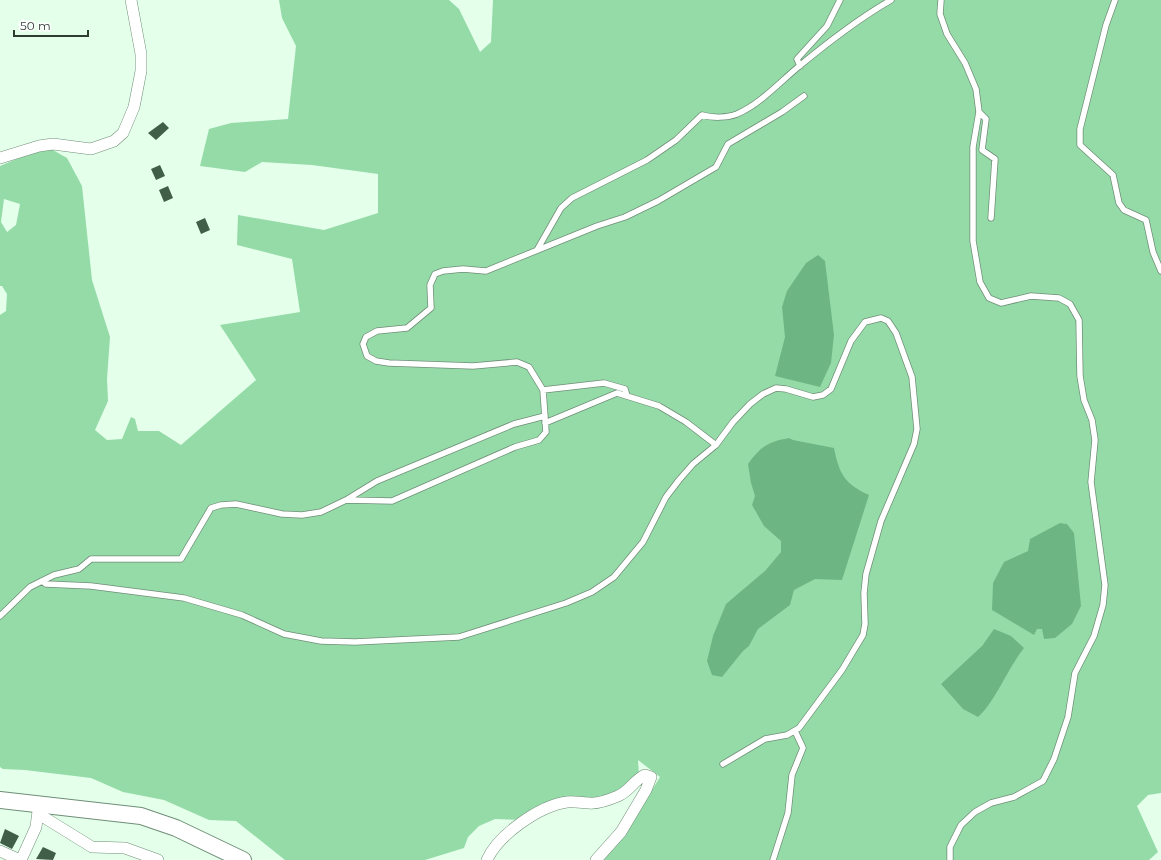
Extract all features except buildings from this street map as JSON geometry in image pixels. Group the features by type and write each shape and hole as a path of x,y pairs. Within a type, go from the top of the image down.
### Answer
{"street":[{"path":"0,158 38,146 53,144 91,149 114,141 123,133 134,107 141,71 141,54 131,0"},
{"path":"487,860 491,850 504,836 549,807 567,802 590,804 619,796 632,787 638,778 645,775 651,777 646,790 622,832 596,860"},
{"path":"0,800 38,810 141,816 158,821 243,860"},
{"path":"0,851 21,860 36,827 38,810"},
{"path":"38,810 45,818 92,847 125,848 158,860"}],"lane":[{"path":"800,66 797,59 827,26 840,0"},
{"path":"537,250 561,208 572,198 647,160 676,140 702,115 711,118 735,114 750,107 800,66 875,9 891,0"},
{"path":"941,0 940,14 947,34 965,63 976,89 979,112 973,155 973,241 980,282 989,298 1001,303 1031,296 1059,298 1070,304 1079,320 1080,376 1084,400 1092,420 1095,440 1091,482 1105,586 1103,606 1094,636 1075,673 1068,717 1054,759 1043,781 1014,797 991,803 975,812 961,825 950,847 950,860"},
{"path":"1115,0 1106,25 1080,129 1080,145 1113,176 1119,203 1124,210 1146,220 1153,252 1161,272"},
{"path":"346,500 392,501 515,448 539,440 546,432 543,390 529,367 517,362 473,366 389,363 376,361 368,356 363,344 366,337 377,331 407,328 418,321 431,308 430,285 435,274 443,271 463,269 486,271 597,226 625,217 658,201 716,167 728,144 782,112 804,96"},
{"path":"979,112 986,119 982,150 995,159 991,218"},
{"path":"42,581 46,584 91,586 184,598 242,615 284,634 321,641 355,642 459,636 566,603 592,592 614,577 643,542 670,491 693,464 716,445 733,422 763,394 776,388 786,388 813,396 823,395 831,389 851,341 865,322 880,318 888,321 896,333 912,377 917,429 914,444 881,521 866,574 864,594 865,624 862,636 842,670 799,728 787,735 765,739 723,764"},
{"path":"543,390 604,383 625,389 627,396"},
{"path":"0,616 30,587 54,575 79,569 92,559 180,559 211,508 221,505 236,504 282,514 302,515 321,512 346,500 377,481 514,424 545,420 617,393 658,406 686,422 716,445"},
{"path":"773,860 788,813 792,775 803,748 795,731"}],"shaded area":[{"path":"279,0 449,0 459,9 480,52 491,42 493,0 1161,0 1161,793 1148,795 1137,806 1158,852 1149,860 601,860 624,836 660,777 638,760 639,775 619,795 566,801 523,820 495,819 479,826 468,837 464,848 425,860 285,860 236,821 209,820 164,800 123,792 91,778 25,770 3,769 0,767 0,315 6,311 7,294 2,286 0,286 0,166 31,153 51,149 67,158 82,186 92,280 110,337 107,379 108,401 95,430 107,440 122,439 131,417 135,419 138,431 159,431 181,445 256,380 220,325 300,312 292,259 237,245 238,215 324,230 378,213 378,174 312,165 262,162 245,172 200,166 209,129 231,123 288,119 296,46 282,18","holes":["4,199 20,204 16,225 7,232 1,222"]},
{"path":"818,255 825,261 834,335 831,363 820,387 775,376 785,337 782,307 787,291 806,263"},
{"path":"789,438 834,448 838,465 844,477 854,487 869,495 842,580 815,579 794,590 790,605 758,629 749,646 743,651 722,677 712,675 707,661 713,636 726,604 765,571 781,552 781,541 764,526 752,505 755,496 748,464 761,449 770,443"},
{"path":"1060,523 1067,524 1074,533 1081,606 1072,624 1055,638 1044,639 1042,629 1037,629 1034,635 992,610 993,583 1004,562 1028,551 1030,539"},
{"path":"994,629 1011,636 1024,648 1012,665 996,694 978,717 963,709 941,684 982,646"}]}
